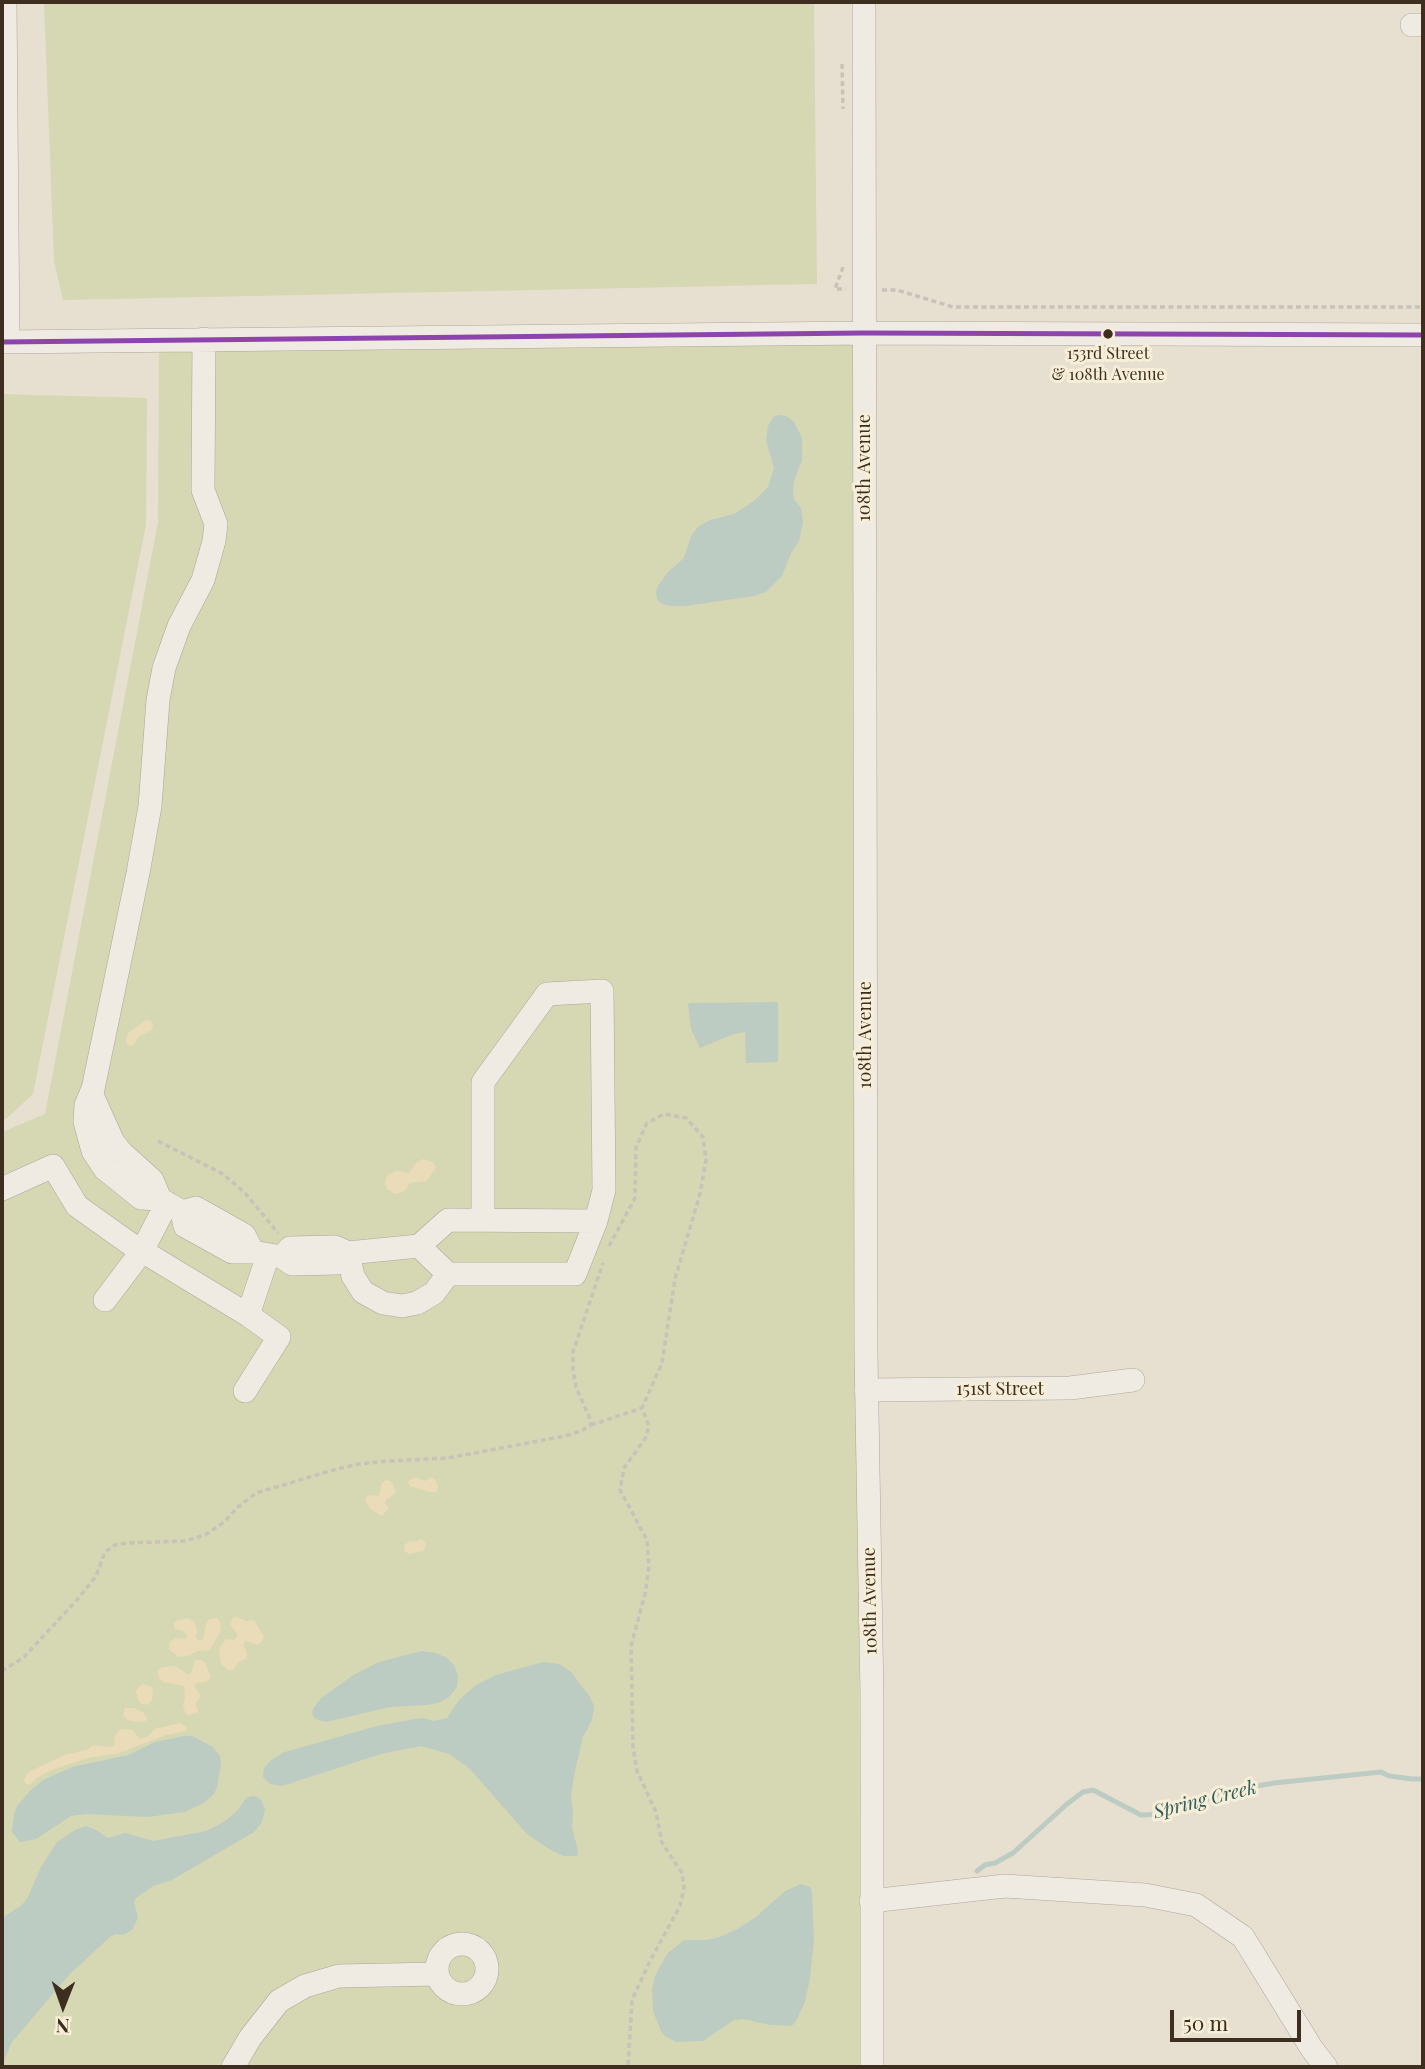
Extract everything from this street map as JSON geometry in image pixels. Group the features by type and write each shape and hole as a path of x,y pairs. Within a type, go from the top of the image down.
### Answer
{"street":[{"path":"5,2 5,342 863,332 1423,335"},
{"name":"108th Avenue","path":"864,2 866,1390 872,1697 872,2067"},
{"path":"204,340 203,490 216,524 214,541 203,580 179,626 164,668 158,700 150,806 91,1093 113,1142 152,1180 170,1205 196,1208 273,1253 335,1247 348,1253 419,1245 449,1220 596,1222"},
{"path":"419,1245 448,1274 575,1274 596,1222 604,1190 602,991 547,994 483,1082 483,1220"},
{"path":"2,1189 53,1166 77,1206 142,1251 248,1315 279,1337 245,1391"},
{"path":"105,1300 142,1251 170,1205"},
{"path":"248,1315 273,1253"},
{"path":"348,1253 353,1276 363,1292 383,1303 402,1306 417,1303 435,1293 448,1274"},
{"name":"151st Street","path":"866,1390 1070,1388 1133,1380"},
{"path":"871,1901 1004,1886 1145,1895 1196,1905 1243,1937 1314,2061"},
{"path":"233,2067 250,2038 279,2001 305,1986 339,1976 437,1974"}],"path":[{"path":"897,290 953,307 1423,307"},
{"path":"591,1425 576,1387 573,1352 606,1252 635,1198 636,1147 647,1123 664,1114 686,1118 703,1136 706,1160 700,1194 676,1279 662,1363 642,1408 649,1426 645,1439 624,1468 620,1490 647,1540 649,1567 631,1646 633,1747 637,1772 656,1812 662,1843 682,1873 684,1888 680,1906 632,2000 628,2067"},
{"path":"158,1141 223,1174 245,1193 273,1253"},
{"path":"2,1671 24,1657 77,1600 96,1576 104,1552 115,1545 185,1541 205,1535 256,1493 337,1469 388,1461 448,1458 565,1436 642,1408"}],"green space":[{"path":"44,2 814,2 817,284 63,300 54,261"},
{"path":"854,342 861,2067 2,2067 2,1132 45,1114 158,522 159,348"},
{"path":"2,394 147,398 146,525 33,1094 2,1120"}],"sand":[{"path":"146,1020 151,1021 152,1030 138,1037 134,1045 130,1046 126,1043 127,1034"},
{"path":"423,1159 433,1162 436,1168 426,1181 410,1183 406,1190 400,1193 395,1194 387,1189 387,1175 396,1171 409,1173 415,1164"},
{"path":"416,1477 425,1481 430,1477 435,1479 438,1486 436,1492 410,1486 409,1480"},
{"path":"386,1480 392,1482 396,1493 386,1500 389,1508 382,1516 370,1509 366,1497 379,1496 382,1483"},
{"path":"421,1539 426,1542 425,1550 410,1554 405,1552 404,1546 409,1541 416,1542"},
{"path":"188,1618 194,1621 199,1641 203,1639 209,1619 219,1620 220,1632 210,1650 179,1657 169,1650 170,1642 176,1638 186,1639 187,1636 174,1628 174,1623"},
{"path":"233,1618 246,1621 254,1620 264,1637 258,1645 246,1641 243,1645 247,1658 230,1671 221,1664 219,1649 226,1639 234,1640 237,1637 230,1625"},
{"path":"196,1660 205,1663 211,1676 207,1682 195,1683 201,1696 196,1703 198,1712 190,1715 186,1714 183,1707 184,1686 163,1682 157,1671 162,1667 175,1666 189,1675"},
{"path":"143,1684 153,1690 152,1700 147,1705 140,1703 136,1693"},
{"path":"125,1708 143,1712 146,1721 127,1720 123,1715"},
{"path":"180,1723 187,1727 187,1731 166,1735 116,1754 88,1758 54,1769 29,1785 24,1780 31,1771 64,1755 87,1750 93,1745 114,1746 115,1735 121,1729 133,1730 139,1739 147,1737 155,1729"}],"shaded area":[{"path":"781,415 794,422 802,438 802,460 793,490 794,499 801,508 803,522 799,541 782,576 766,592 754,596 686,606 662,604 657,599 658,586 668,572 684,558 691,536 698,527 710,520 734,514 754,501 768,487 774,468 766,440 768,426 774,416"},
{"path":"778,1002 778,1062 746,1063 745,1032 700,1048 691,1029 688,1003"},
{"path":"422,1651 436,1653 454,1665 458,1676 457,1687 449,1697 438,1703 390,1707 326,1722 315,1719 313,1709 321,1698 355,1674 379,1662"},
{"path":"543,1662 559,1664 571,1672 594,1706 592,1720 583,1737 571,1797 577,1856 563,1856 527,1834 469,1768 449,1754 421,1746 381,1754 282,1786 270,1784 263,1777 264,1768 271,1760 285,1752 377,1726 414,1719 433,1721 447,1718 459,1700 476,1685 496,1675"},
{"path":"192,1736 213,1747 220,1756 217,1788 202,1804 184,1812 148,1817 86,1814 71,1816 36,1839 20,1842 12,1832 17,1806 43,1780 72,1767 128,1755 155,1742"},
{"path":"253,1796 262,1801 265,1810 262,1822 254,1832 172,1880 153,1886 136,1898 134,1902 138,1918 132,1930 123,1935 111,1936 69,1975 12,2042 2,2065 2,1918 22,1905 28,1897 41,1867 57,1842 86,1826 108,1838 125,1833 153,1841 206,1831 224,1822 238,1810 246,1798"},
{"path":"801,1884 810,1887 812,1891 814,1940 805,2002 795,2023 791,2026 770,2025 743,2019 734,2020 703,2041 676,2042 665,2036 653,2011 652,1989 655,1976 667,1954 684,1940 720,1937 739,1928 785,1891"}],"waterway":[{"name":"Spring Creek","path":"977,1871 1013,1853 1083,1792 1093,1790 1141,1815 1163,1814 1221,1792 1274,1783 1381,1772 1389,1776 1423,1779"}],"transit line":[{"path":"2,342 863,333 1423,335"}],"place":[{"name":"153rd Street & 108th Avenue","path":"1108,334"}]}
